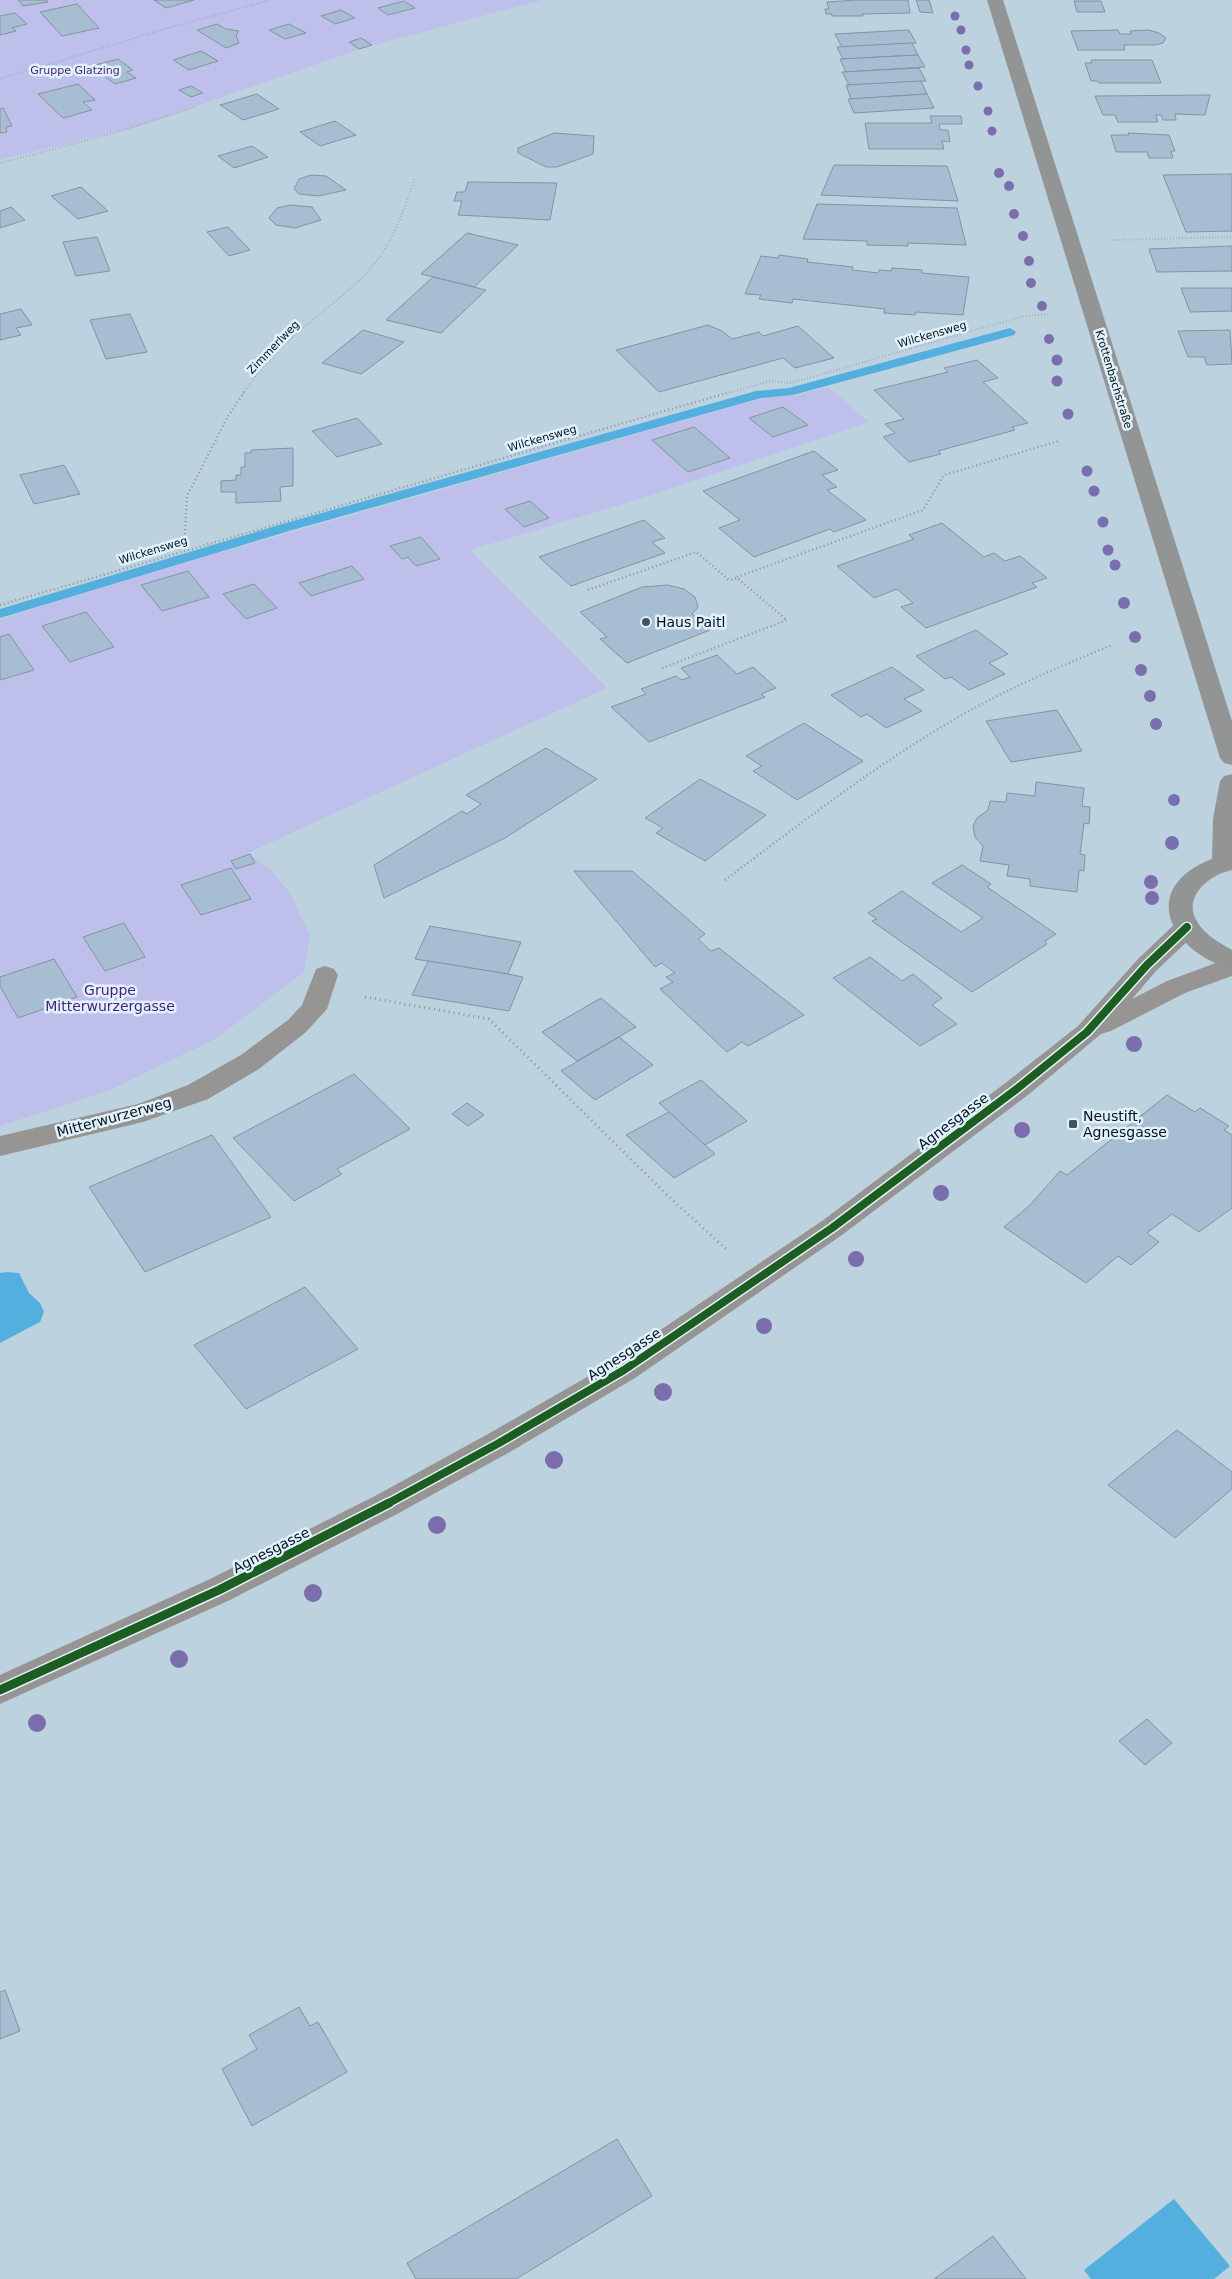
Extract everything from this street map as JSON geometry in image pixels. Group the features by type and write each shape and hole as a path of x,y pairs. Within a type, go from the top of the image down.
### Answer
{"main road":[{"name":"Krottenbachstraße","path":"995,0 1232,758"},
{"path":"1232,781 1225,820 1228,862 1200,872 1185,888 1180,907 1187,927 1208,948 1232,960"}],"street":[{"name":"Agnesgasse","path":"0,1690 219,1590 386,1505 499,1443 624,1370 832,1228 1018,1088 1088,1032 1147,965 1187,927"},
{"name":"Agnesgasse","path":"1088,1032 1176,987 1232,966"},
{"name":"Mitterwurzerweg","path":"0,1146 143,1112 198,1092 250,1062 298,1026 314,1009 322,982"}],"path":[{"path":"0,79 132,40 203,16 270,0"},
{"path":"0,163 116,133 195,107"},
{"path":"1070,241 1232,237"},
{"path":"588,590 696,552 729,580 737,578 923,510 944,475 1059,441"},
{"path":"660,669 787,620 737,578"},
{"path":"725,880 818,811 938,730 1016,686 1112,645"},
{"path":"322,982 488,1019 666,1194 723,1246 754,1282"}],"green space":[{"name":"Gruppe Glatzing","path":"0,0 542,0 363,48 136,127 0,160"},
{"name":"Gruppe Mitterwurzergasse","path":"828,387 869,422 646,497 470,550 607,688 248,853 270,869 290,893 310,935 304,972 215,1039 108,1091 0,1126 0,620 95,588 767,397 794,396"}],"shaded area":[{"path":"0,1273 19,1273 29,1293 40,1303 44,1312 40,1322 0,1343"},
{"path":"1174,2199 1230,2266 1214,2279 1091,2279 1084,2270"}],"building":[{"path":"18,0 46,0 48,2 23,6"},
{"path":"154,0 194,0 166,8"},
{"path":"908,0 910,13 862,14 863,16 832,16 832,14 826,14 825,9 829,9 827,2"},
{"path":"916,0 929,0 933,13 920,12"},
{"path":"404,1 415,8 388,15 378,8"},
{"path":"1074,1 1101,1 1105,12 1077,12"},
{"path":"77,4 99,28 62,36 40,12"},
{"path":"341,10 355,18 335,24 321,16"},
{"path":"15,13 27,24 12,28 16,31 0,35 0,16"},
{"path":"217,24 226,29 239,31 236,35 239,43 226,48 197,30"},
{"path":"289,24 306,33 285,39 269,30"},
{"path":"909,30 916,43 842,47 835,34"},
{"path":"1118,30 1120,34 1131,34 1130,31 1149,30 1159,33 1166,38 1163,43 1155,45 1124,45 1125,50 1078,50 1071,31"},
{"path":"361,38 372,45 359,49 349,42"},
{"path":"912,43 918,55 843,59 837,47"},
{"path":"201,51 218,61 189,70 173,60"},
{"path":"918,55 925,67 846,72 840,59"},
{"path":"118,59 133,70 127,72 136,78 115,84 91,66"},
{"path":"1091,60 1152,60 1161,83 1099,83 1098,81 1091,81 1085,63 1092,63"},
{"path":"919,68 926,81 849,85 842,72"},
{"path":"921,81 927,94 851,99 846,85"},
{"path":"78,84 95,100 83,102 92,110 63,118 38,94"},
{"path":"191,86 203,93 191,97 179,90"},
{"path":"257,94 279,109 243,120 220,105"},
{"path":"927,94 934,108 854,113 848,99"},
{"path":"1210,95 1205,115 1175,114 1176,120 1163,120 1161,115 1156,115 1158,122 1118,122 1115,115 1103,115 1095,96"},
{"path":"3,108 12,126 6,127 7,132 0,133 0,109"},
{"path":"930,116 961,116 962,124 939,124 940,130 948,130 950,142 942,141 944,149 869,149 865,123 932,123"},
{"path":"335,121 356,135 320,146 300,132"},
{"path":"554,133 594,136 593,154 557,167 546,167 518,153 518,148"},
{"path":"1128,133 1169,135 1175,151 1171,151 1173,158 1149,158 1147,152 1116,152 1111,135 1129,135"},
{"path":"252,146 268,157 234,168 218,156"},
{"path":"834,165 947,166 958,201 821,195"},
{"path":"1232,174 1232,231 1186,232 1163,175"},
{"path":"311,175 326,176 346,190 318,196 299,194 294,189 299,179"},
{"path":"468,182 557,183 550,220 458,215 462,201 454,201 457,192 465,192"},
{"path":"81,187 108,211 78,219 51,196"},
{"path":"817,204 957,208 966,245 908,243 908,246 867,245 867,241 803,239"},
{"path":"290,205 312,207 321,220 295,228 276,225 269,218 277,208"},
{"path":"11,207 25,220 0,228 0,211"},
{"path":"228,227 250,250 229,256 207,232"},
{"path":"467,233 518,245 474,287 421,274"},
{"path":"97,237 110,271 76,276 63,242"},
{"path":"1232,246 1232,271 1157,272 1149,249"},
{"path":"779,255 808,259 807,262 853,267 852,270 878,273 879,270 891,271 892,268 969,277 963,315 916,312 915,315 884,313 885,309 793,299 792,303 759,299 761,295 745,294 761,256 778,258"},
{"path":"433,277 486,290 441,333 386,320"},
{"path":"1181,288 1232,288 1232,311 1190,312"},
{"path":"21,309 32,325 16,328 21,335 0,340 0,314"},
{"path":"130,314 147,352 106,359 90,320"},
{"path":"708,325 722,331 732,339 759,332 763,336 798,326 834,358 795,368 783,358 659,392 616,350"},
{"path":"363,330 404,342 361,374 322,363"},
{"path":"1230,330 1232,364 1207,365 1204,357 1188,357 1178,331"},
{"path":"977,360 998,378 983,382 1028,423 1012,427 1015,430 938,451 941,454 909,462 883,437 895,433 885,424 904,419 874,390 948,372 944,368"},
{"path":"783,407 808,425 773,437 749,418"},
{"path":"357,418 382,444 337,457 312,431"},
{"path":"694,427 730,458 688,472 652,440"},
{"path":"293,448 293,486 280,487 281,501 236,503 236,492 221,492 221,481 236,480 236,475 241,475 241,467 245,467 245,453 251,453 251,450"},
{"path":"814,451 838,470 822,475 837,487 827,490 866,520 834,532 830,529 754,557 719,528 740,520 703,491"},
{"path":"64,465 80,494 34,504 20,475"},
{"path":"530,501 549,518 524,527 505,509"},
{"path":"644,520 665,538 652,542 665,553 571,586 539,557"},
{"path":"942,523 984,557 994,553 1005,561 1020,556 1047,578 1032,583 1037,587 926,628 901,607 913,603 897,589 874,598 837,566 914,539 909,535"},
{"path":"421,537 440,559 416,566 408,557 402,559 390,546"},
{"path":"352,566 364,579 311,596 299,583"},
{"path":"188,571 209,597 162,611 141,585"},
{"path":"254,584 277,608 246,619 223,594"},
{"name":"Haus Paitl","path":"668,585 684,589 695,597 698,607 692,614 710,630 627,663 600,639 607,637 580,612 642,587"},
{"path":"86,612 114,647 70,662 42,626"},
{"path":"976,630 1008,654 989,663 1005,674 969,690 951,677 945,679 916,656"},
{"path":"9,634 34,670 0,680 0,637"},
{"path":"717,655 737,674 753,667 776,688 761,694 765,697 649,742 611,707 646,694 641,689 676,676 681,680 690,677 681,668"},
{"path":"892,667 924,690 904,699 922,711 886,728 867,714 861,717 831,695"},
{"path":"1057,710 1082,751 1011,762 986,721"},
{"path":"804,723 863,761 797,800 753,771 762,766 746,756"},
{"path":"546,748 597,779 505,838 384,898 374,865 462,811 467,814 481,804 466,795"},
{"path":"700,779 766,815 705,861 656,833 663,828 645,818"},
{"path":"1036,782 1084,788 1082,806 1090,807 1089,824 1084,823 1080,854 1085,855 1084,871 1079,870 1077,892 1030,886 1030,879 1007,876 1009,865 980,861 983,846 975,837 973,826 977,818 988,810 990,801 1006,802 1007,793 1035,796"},
{"path":"250,854 255,863 236,869 231,861"},
{"path":"962,865 991,884 987,887 1056,934 1045,941 1047,944 972,992 872,921 877,919 868,913 902,891 961,932 983,918 932,883"},
{"path":"231,868 251,899 201,915 181,885"},
{"path":"574,871 632,871 705,934 698,939 711,951 719,948 804,1015 748,1046 742,1042 727,1052 660,989 673,982 666,977 675,973 662,963 655,967"},
{"path":"124,923 145,957 105,971 83,937"},
{"path":"430,926 521,942 508,974 415,959"},
{"path":"870,957 902,981 913,974 942,998 932,1005 957,1024 920,1046 833,978"},
{"path":"54,959 77,997 18,1018 0,986 0,977"},
{"path":"428,961 523,977 509,1011 412,995"},
{"path":"601,998 636,1027 577,1061 542,1032"},
{"path":"619,1037 653,1065 595,1100 561,1071"},
{"path":"354,1074 410,1129 337,1169 342,1174 294,1201 233,1138"},
{"path":"701,1080 747,1121 705,1145 659,1103"},
{"path":"1167,1095 1195,1112 1200,1108 1229,1126 1224,1130 1232,1135 1232,1208 1199,1232 1172,1214 1147,1233 1159,1242 1131,1265 1118,1256 1086,1283 1004,1227 1030,1205 1060,1171 1067,1175"},
{"path":"467,1103 484,1115 468,1126 452,1114"},
{"path":"669,1112 715,1154 674,1178 626,1135"},
{"path":"212,1135 271,1217 145,1272 89,1187"},
{"path":"305,1287 358,1349 246,1409 194,1345"},
{"path":"1177,1430 1232,1472 1232,1489 1175,1538 1108,1485"},
{"path":"1147,1719 1172,1743 1145,1765 1119,1741"},
{"path":"5,1990 20,2031 0,2039 0,1992"},
{"path":"299,2007 310,2026 318,2022 347,2072 252,2126 222,2069 257,2049 249,2035"},
{"path":"617,2139 652,2196 516,2279 416,2279 407,2263"},
{"path":"993,2236 1026,2279 934,2279"}],"waterway":[{"path":"0,614 284,528 760,394 789,392 1010,332"}],"cycle path":[{"path":"0,1690 219,1590 386,1505 499,1443 624,1370 832,1228 1018,1088 1087,1032 1147,965 1187,927"}],"place":[{"name":"Haus Paitl","path":"646,622"},
{"name":"Neustift, Agnesgasse","path":"1073,1124"}]}
